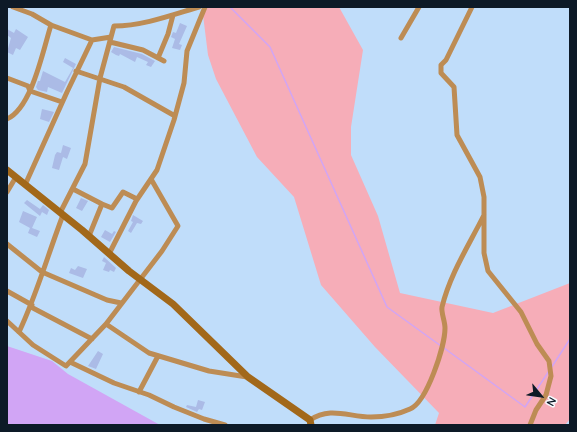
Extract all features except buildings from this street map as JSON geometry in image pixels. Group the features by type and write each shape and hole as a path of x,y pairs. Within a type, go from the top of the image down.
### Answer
{"street":[{"path":"13,7 32,14 51,25 92,40 110,40 129,46 164,61"},
{"path":"19,332 31,306 63,215 61,211 85,164 100,78 114,26 125,26 173,15 199,7"},
{"path":"109,254 137,199 157,170 184,83 187,51 205,7"},
{"path":"401,38 419,7"},
{"path":"472,7 446,60 441,65 441,73 454,87 457,135 480,177 484,196 484,253 488,271 521,312 537,344 549,361 551,376 546,394 536,410 530,425"},
{"path":"158,58 168,34 173,15"},
{"path":"7,119 18,112 30,91 51,25"},
{"path":"25,185 76,71 92,40"},
{"path":"76,71 124,87 175,116"},
{"path":"7,78 28,86 30,91 62,102"},
{"path":"7,170 109,254 173,304 248,377 311,423 325,412 371,417 396,416 413,408 429,386 440,353 445,328 442,309 452,276 484,214"},
{"path":"7,192 16,177"},
{"path":"7,321 33,345 66,366 106,324 139,278 162,251 178,226 151,178"},
{"path":"73,189 112,208 123,192 137,199"},
{"path":"89,236 102,204"},
{"path":"7,244 42,272 107,300 121,303"},
{"path":"7,291 31,306 92,338"},
{"path":"106,324 149,353 209,371 248,377"},
{"path":"139,392 158,356"},
{"path":"70,362 114,383 204,419 225,425"}],"shaded area":[{"path":"202,7 339,7 363,50 351,127 351,155 378,216 400,293 493,313 570,283 570,419 565,425 435,425 439,413 375,347 321,285 294,197 257,157 216,79 208,55"},
{"path":"7,346 52,361 68,374 160,425 7,425"}],"waterway":[{"path":"230,7 270,47 387,307 441,346"},
{"path":"551,368 570,339"},
{"path":"444,348 525,407 549,371"}]}
